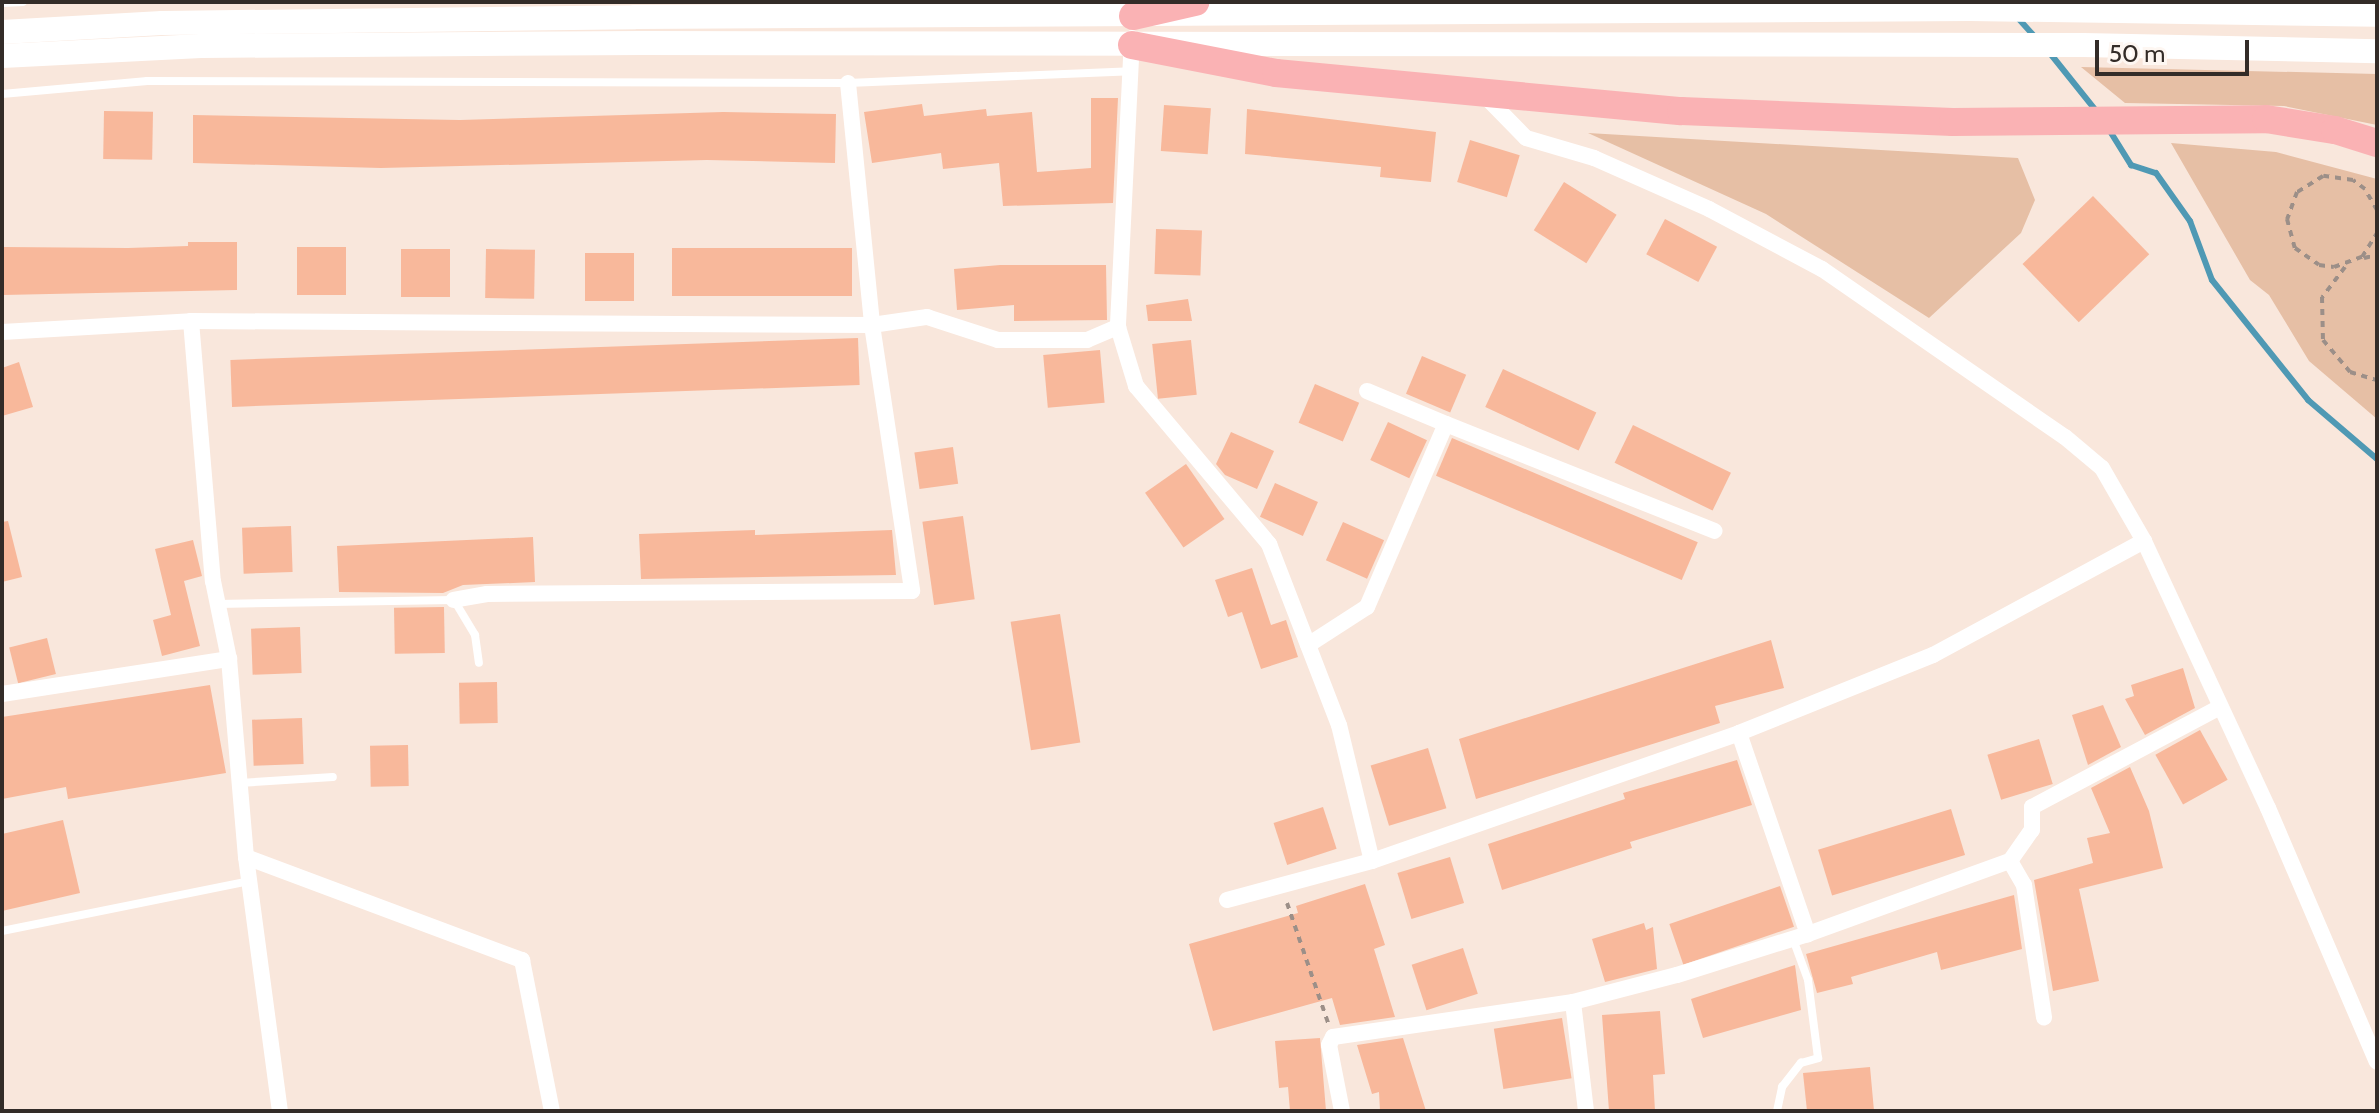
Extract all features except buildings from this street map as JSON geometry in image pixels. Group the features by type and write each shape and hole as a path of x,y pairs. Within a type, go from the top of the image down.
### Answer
{"highway":[{"path":"1133,16 1195,2"},
{"path":"1131,58 1681,111 2055,120 2147,117 2300,123 2377,143"}],"main road":[{"path":"2,32 162,23 1075,10 1133,16 1970,9 2377,15"},
{"path":"2,56 217,46 1076,45 1131,58 1983,45 2377,51"}],"street":[{"path":"1075,10 1076,45"},
{"path":"1133,16 1118,327 1136,386 1269,544 1339,725 1372,861"},
{"path":"454,600 487,594 912,591 872,325 848,83"},
{"path":"1480,91 1526,138 1609,164 1709,209 1822,269 2065,437 2102,468 2144,541 2218,708 2268,808 2377,1062"},
{"path":"2,332 191,321 872,325 927,317 998,340 1087,340 1118,327"},
{"path":"191,321 217,604 229,659 246,857 280,1111"},
{"path":"1367,391 1715,531"},
{"path":"1308,645 1367,607 1446,424"},
{"path":"1227,900 1372,861 1739,733 1933,655 2144,541"},
{"path":"2,694 229,659"},
{"path":"1342,1111 1329,1045 1333,1037 1573,1002 1800,937 2010,861 2032,830 2032,807 2218,708"},
{"path":"1739,733 1800,937"},
{"path":"246,857 522,960 552,1111"},
{"path":"2010,861 2024,885 2044,1018"},
{"path":"1573,1002 1586,1111"}],"lane":[{"path":"2,3 23,2"},
{"path":"2,94 147,81 308,79 848,83 1131,58"},
{"path":"217,604 454,600 475,635 479,663"},
{"path":"239,783 333,777"},
{"path":"2,931 249,881"},
{"path":"1777,1111 1782,1087 1801,1063 1818,1058 1800,937"}],"path":[{"path":"2377,210 2365,189 2338,176 2309,182 2290,205 2288,234 2305,258 2334,267 2377,255"},
{"path":"2377,233 2362,257 2348,264 2322,297 2323,340 2350,372 2377,380"},
{"path":"1281,885 1333,1037"}],"shaded area":[{"path":"2081,67 2377,74 2377,125 2284,106 2125,103"},
{"path":"1588,133 2018,158 2035,200 2021,233 1929,318 1766,214"},
{"path":"2171,143 2276,152 2377,179 2377,419 2309,361 2269,295 2250,280"}],"waterway":[{"path":"2017,17 2036,38"},
{"path":"2049,52 2097,112"},
{"path":"2108,128 2131,165 2156,173 2190,221 2212,280 2308,400 2377,459"}]}
